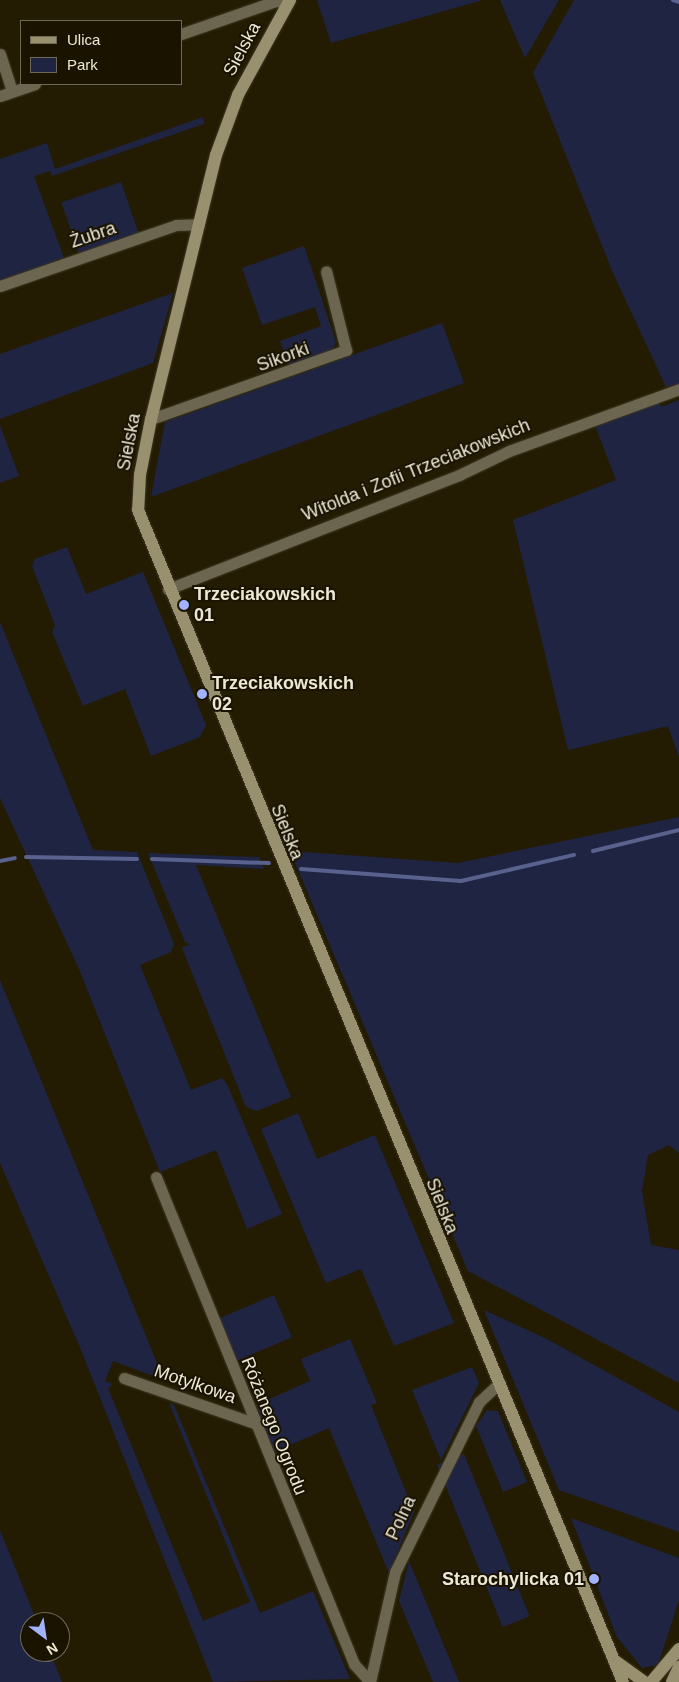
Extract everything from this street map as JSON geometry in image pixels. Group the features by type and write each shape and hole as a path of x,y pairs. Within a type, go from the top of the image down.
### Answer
{"street":[{"path":"182,34 276,1 289,1"},
{"name":"Sielska","path":"289,1 229,116 199,224 151,419 138,504 168,589 623,1682"},
{"path":"0,54 12,92"},
{"path":"0,96 32,85"},
{"name":"Żubra","path":"0,286 176,225 199,224"},
{"name":"Sikorki","path":"151,419 346,350 326,271"},
{"name":"Witolda i Zofii Trzeciakowskich","path":"168,589 459,475 509,451 679,389"},
{"name":"Różanego Ogrodu","path":"156,1177 354,1664 370,1682"},
{"name":"Motylkowa","path":"124,1378 254,1422"},
{"name":"Polna","path":"370,1682 395,1572 479,1402 498,1384"},
{"path":"614,1660 647,1682 679,1651"},
{"path":"672,1682 679,1667"}],"green space":[{"path":"317,0 483,0 331,43"},
{"path":"500,0 559,0 525,58 508,19"},
{"path":"574,0 679,0 679,384 666,387 613,273 533,73"},
{"path":"203,117 204,124 52,176 50,171 34,176 64,258 0,281 0,159 47,143 55,169"},
{"path":"121,182 139,233 79,254 61,203"},
{"path":"304,246 336,342 331,353 290,369 280,341 321,326 315,307 262,325 242,268"},
{"path":"173,293 153,363 0,419 0,354"},
{"path":"442,323 464,383 151,497 165,422"},
{"path":"658,400 661,407 679,400 679,757 668,726 568,750 513,520 616,480 594,423"},
{"path":"0,425 19,476 0,483"},
{"path":"67,547 86,594 143,572 206,725 200,737 151,756 125,689 83,706 52,632 55,625 32,566 35,559"},
{"path":"0,622 93,850 137,852 174,944 171,952 140,965 191,1090 222,1078 227,1084 282,1214 247,1229 216,1150 160,1172 79,969 0,798"},
{"path":"679,817 679,1153 669,1145 648,1155 642,1191 651,1245 679,1250 679,1383 468,1271 290,851 458,863"},
{"path":"148,853 259,857 264,869 196,865 291,1097 257,1111 246,1107 182,948 190,944 185,942"},
{"path":"0,980 164,1380 113,1361 105,1381 113,1384 108,1388 203,1621 250,1602 169,1403 174,1405 260,1613 313,1591 350,1679 213,1682 81,1350 0,1163"},
{"path":"298,1113 317,1159 375,1135 454,1323 394,1346 361,1269 326,1283 261,1129"},
{"path":"274,1295 292,1337 237,1361 219,1318"},
{"path":"484,1310 547,1339 679,1412 679,1532 559,1490"},
{"path":"350,1339 377,1403 371,1405 414,1512 389,1573 329,1428 274,1452 256,1405 310,1381 301,1359"},
{"path":"472,1367 479,1383 441,1460 412,1390"},
{"path":"487,1410 498,1411 527,1482 503,1492 476,1426"},
{"path":"464,1454 530,1616 503,1627 437,1465"},
{"path":"571,1518 679,1558 679,1600 658,1665 642,1668 617,1637"},
{"path":"0,1530 33,1612 20,1612 20,1662 54,1662 62,1682 0,1682"},
{"path":"409,1561 459,1682 433,1682 399,1601"}],"waterway":[{"path":"673,0 679,2"},
{"path":"593,851 679,830"},
{"path":"301,869 461,881 574,855"},
{"path":"26,857 137,859"},
{"path":"0,861 15,858"},
{"path":"152,859 269,863"}],"place":[{"name":"Trzeciakowskich 01","path":"184,605"},
{"name":"Trzeciakowskich 02","path":"202,694"},
{"name":"Starochylicka 01","path":"594,1579"}]}
